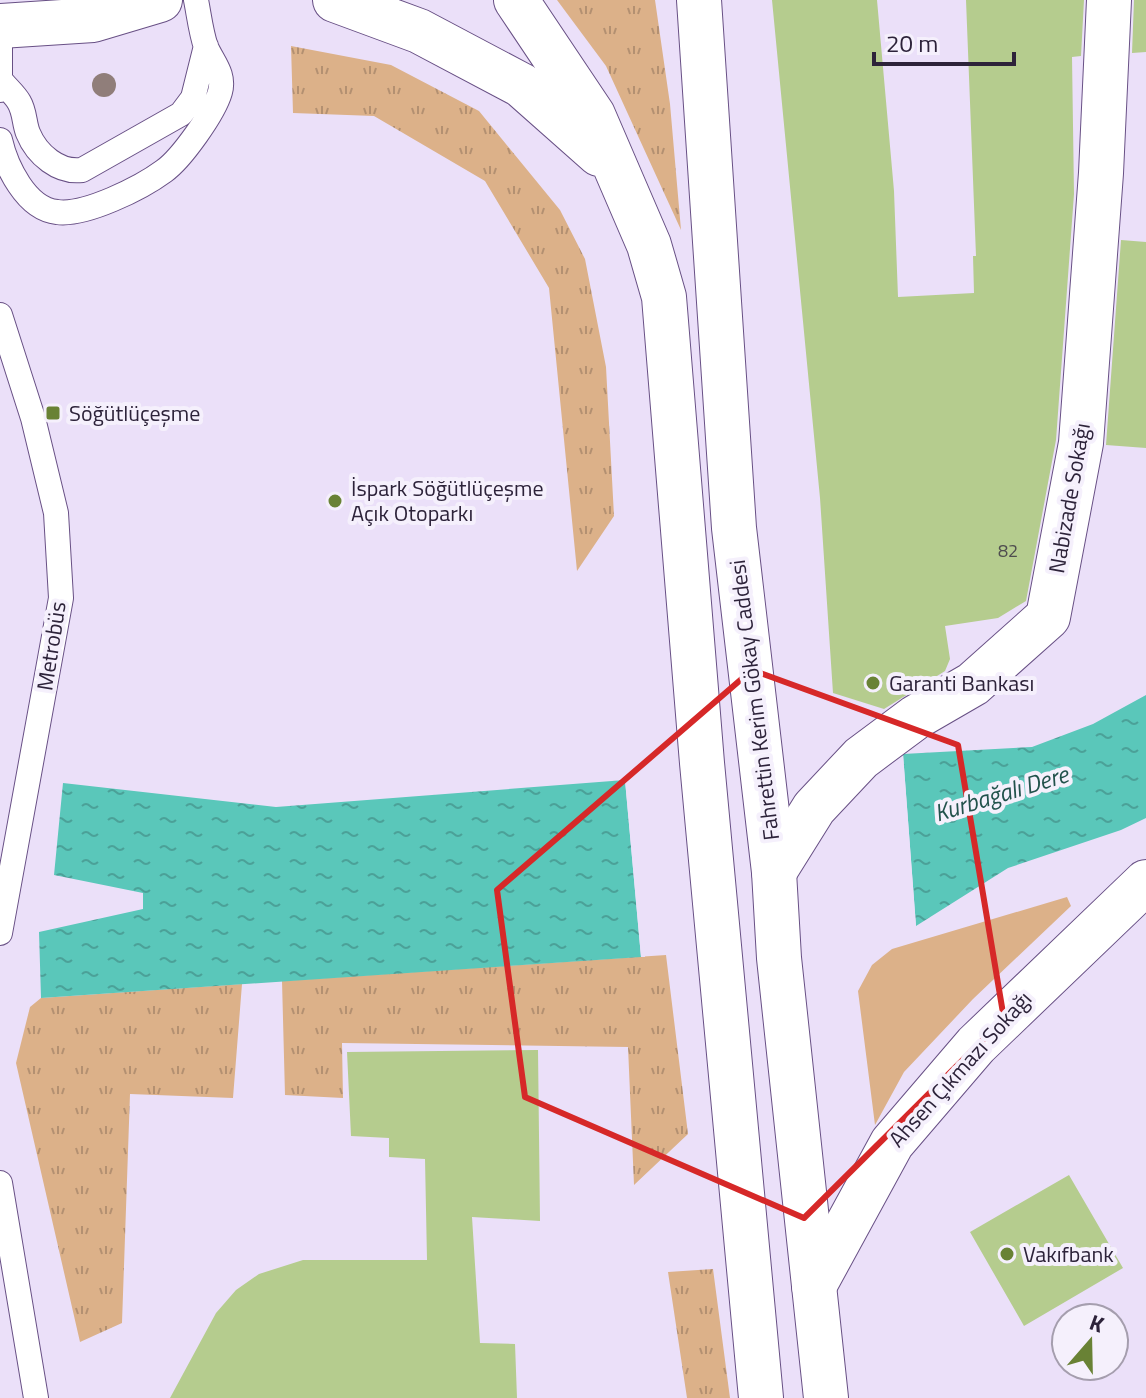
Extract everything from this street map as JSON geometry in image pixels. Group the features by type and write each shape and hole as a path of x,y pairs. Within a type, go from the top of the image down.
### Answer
{"main road":[{"path":"0,26 93,20 160,0"},
{"path":"335,0 419,31 521,85 620,172"},
{"path":"516,0 593,115 649,245 664,297 702,763 761,1398"},
{"name":"Fahrettin Kerim Gökay Caddesi","path":"699,0 734,528 774,872 779,958 826,1398"},
{"name":"Nabizade Sokağı","path":"774,872 814,808 861,758 916,717 973,684 1048,617 1081,443 1101,173 1109,0"},
{"name":"Ahsen Çıkmazı Sokağı","path":"814,1286 892,1143 997,1024 1146,882"}],"lane":[{"path":"0,140 5,159 29,197 56,213 92,208 165,171 202,125 220,93 221,75 206,46 196,0"},
{"path":"0,38 1,86 18,100 28,134 37,148 67,172 82,170 181,114 193,98 206,46"},
{"name":"Metrobüs","path":"0,315 33,418 56,513 61,598 0,933"},
{"path":"0,1183 36,1398"}],"highlighted area":[{"path":"752,670 958,745 1004,1019 804,1218 525,1097 497,890"}],"green space":[{"path":"557,0 655,0 670,104 681,230 606,66"},
{"path":"291,46 391,65 479,111 560,210 585,259 606,367 614,516 577,571 549,288 485,181 374,116 293,113"},
{"path":"1067,897 1071,906 973,999 904,1072 875,1125 858,991 872,965 892,949"},
{"path":"666,955 688,1134 634,1185 628,1047 342,1043 343,1098 285,1095 282,981"},
{"path":"242,984 233,1098 130,1094 122,1323 80,1342 16,1063 30,1007 41,998"},
{"path":"713,1269 730,1398 687,1398 668,1272"}],"water":[{"name":"Kurbağalı Dere","path":"1146,695 1146,818 1121,830 1008,868 916,926 903,754 1032,747 1093,724"},
{"path":"625,780 641,957 41,998 39,932 143,909 143,893 54,875 63,783 276,807"}],"pier":[{"path":"903,754 916,926 912,926 899,755"},
{"path":"629,779 645,957 641,957 625,780"}],"building":[{"path":"772,0 877,0 894,191 898,297 974,293 973,256 976,256 966,0 1084,0 1081,56 1072,57 1074,194 1056,440 1026,601 998,618 945,626 950,659 945,671 884,709 833,693 820,498"},
{"path":"1134,0 1146,0 1146,52 1132,53"},
{"path":"1121,240 1146,242 1146,448 1106,445"},
{"path":"538,1050 540,1221 472,1217 480,1343 515,1344 517,1398 170,1398 216,1313 236,1290 259,1274 303,1260 427,1260 425,1159 389,1157 389,1138 351,1136 347,1052"},
{"path":"1069,1175 1123,1268 1065,1302 1050,1302 1050,1311 1024,1326 970,1232"}],"place":[{"name":"Söğütlüçeşme","path":"53,413"},
{"name":"İspark Söğütlüçeşme Açık Otoparkı","path":"335,501"},
{"name":"Garanti Bankası","path":"873,683"},
{"name":"Vakıfbank","path":"1007,1254"}]}
